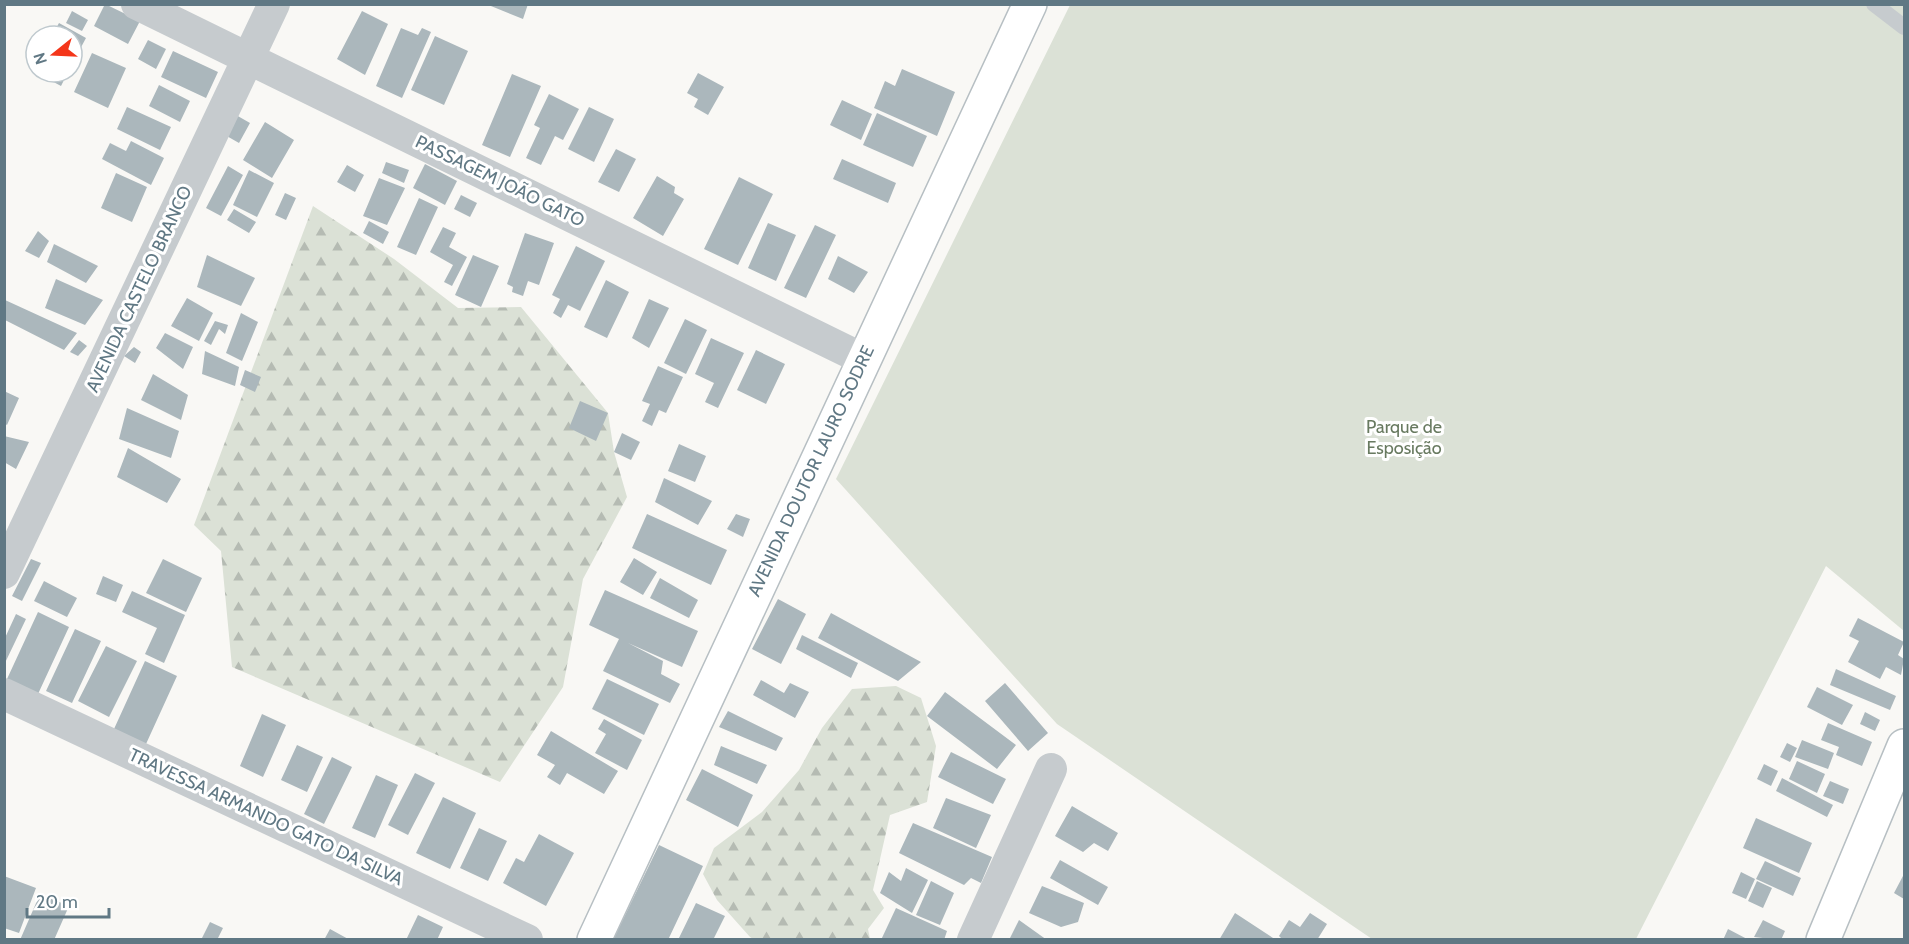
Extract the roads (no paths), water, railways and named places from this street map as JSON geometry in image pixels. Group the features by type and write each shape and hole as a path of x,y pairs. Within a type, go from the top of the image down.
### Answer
{"street":[{"name":"PASSAGEM JOÃO GATO","path":"137,4 863,359"},
{"name":"AVENIDA CASTELO BRANCO","path":"4,573 274,4"},
{"name":"AVENIDA DOUTOR LAURO SODRE","path":"594,939 1030,4"},
{"name":"TRAVESSA ARMANDO GATO DA SILVA","path":"4,694 528,939"},
{"path":"1823,939 1905,746"},
{"path":"973,939 1052,769"}],"lane":[{"path":"1874,4 1905,27"}],"park label":[{"name":"Parque de Esposição","path":"1404,437"}]}
